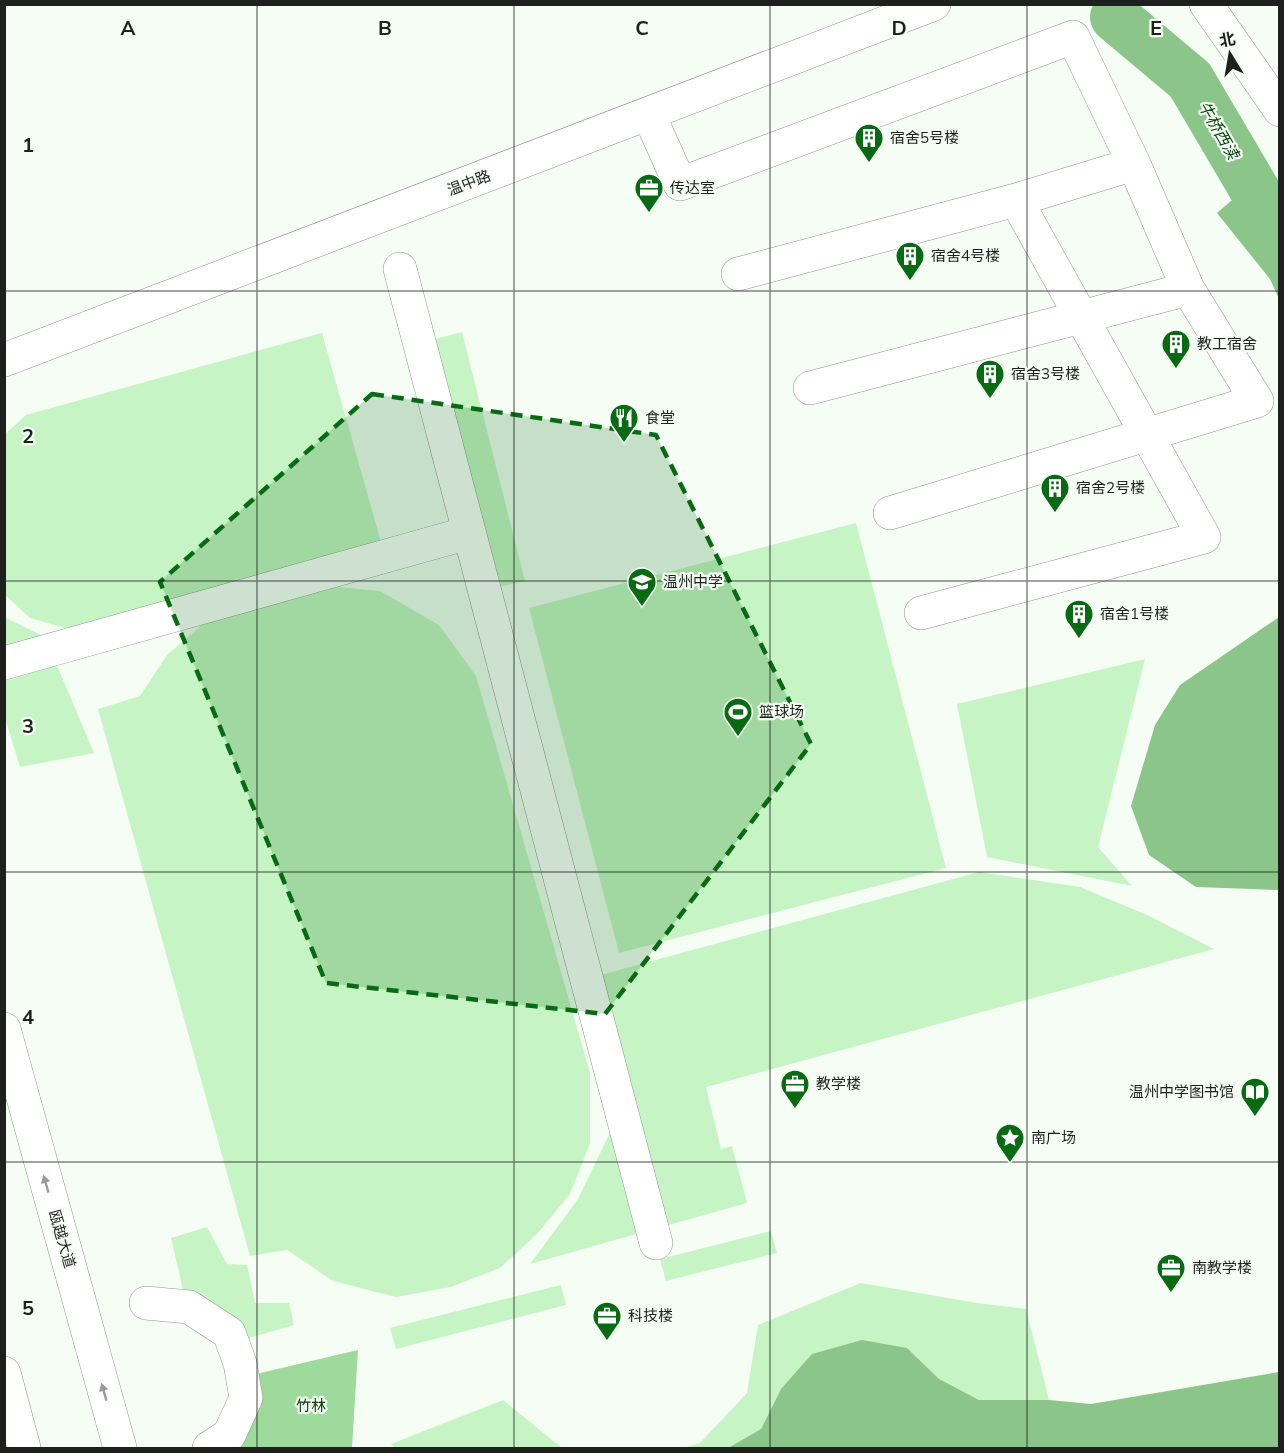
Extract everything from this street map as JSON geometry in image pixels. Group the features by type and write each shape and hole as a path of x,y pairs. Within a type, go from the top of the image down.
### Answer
{"main road":[{"name":"温中路","path":"4,360 934,4"},
{"path":"1206,4 1280,110"},
{"path":"649,115 680,184 1073,37 1134,164 1188,289 1257,401 890,513"},
{"path":"738,274 1016,200 1134,164"},
{"path":"921,613 1204,537 1016,200"},
{"path":"400,269 656,1243"},
{"path":"810,388 1188,289"},
{"path":"4,663 468,533"},
{"name":"瓯越大道","path":"4,1029 120,1449"},
{"path":"146,1303 189,1307 229,1333 240,1363 246,1398 230,1435 209,1449"},
{"path":"4,1373 24,1449"}],"highlighted area":[{"path":"372,394 656,435 811,744 605,1014 326,983 160,582"}],"shaded area":[{"path":"1253,182 1279,186 1279,299 1270,279 1217,213"},
{"path":"462,332 525,581 494,588 431,340"},
{"path":"322,333 381,542 75,631 30,618 5,595 4,435 26,415"},
{"name":"篮球场","path":"856,523 946,868 619,953 529,608"},
{"path":"317,585 380,591 439,625 476,676 590,1073 590,1143 570,1194 538,1233 500,1268 451,1287 396,1297 333,1281 287,1250 250,1256 98,709 140,696 167,655 204,623"},
{"path":"4,617 45,637 94,753 20,767 5,718"},
{"path":"1279,617 1279,890 1196,887 1149,855 1131,806 1155,725 1180,685"},
{"path":"1145,659 1098,847 1132,886 987,857 957,704"},
{"path":"979,872 1080,887 1147,915 1214,949 706,1087 721,1149 732,1146 747,1203 530,1264 578,1199 621,1110 586,979"},
{"path":"207,1227 227,1264 247,1265 255,1303 289,1303 294,1325 242,1340 185,1298 171,1238"},
{"path":"771,1231 777,1253 666,1281 660,1259"},
{"path":"861,1283 1026,1309 1049,1400 979,1400 939,1380 907,1348 781,1389 761,1429 728,1448 684,1448 700,1443 747,1393 758,1325"},
{"path":"561,1285 566,1305 396,1349 390,1328"},
{"path":"862,1340 907,1348 939,1379 979,1400 1049,1400 1091,1404 1279,1372 1279,1448 728,1448 761,1429 781,1389 812,1354"},
{"path":"503,1400 562,1448 395,1448 391,1444"}],"green space":[{"name":"竹林","path":"358,1350 352,1448 239,1448 251,1427 262,1398 256,1374"}],"waterway":[{"name":"牛桥西渎","path":"1115,17 1190,80 1280,233"}],"place":[{"name":"宿舍5号楼","path":"869,164"},
{"name":"传达室","path":"649,214"},
{"name":"宿舍4号楼","path":"910,282"},
{"name":"教工宿舍","path":"1176,370"},
{"name":"宿舍3号楼","path":"990,400"},
{"name":"食堂","path":"624,444"},
{"name":"宿舍2号楼","path":"1055,514"},
{"name":"温州中学","path":"642,608"},
{"name":"宿舍1号楼","path":"1079,640"},
{"name":"篮球场","path":"738,738"},
{"name":"教学楼","path":"795,1110"},
{"name":"温州中学图书馆","path":"1255,1118"},
{"name":"南广场","path":"1010,1164"},
{"name":"南教学楼","path":"1171,1294"},
{"name":"科技楼","path":"607,1342"}]}
